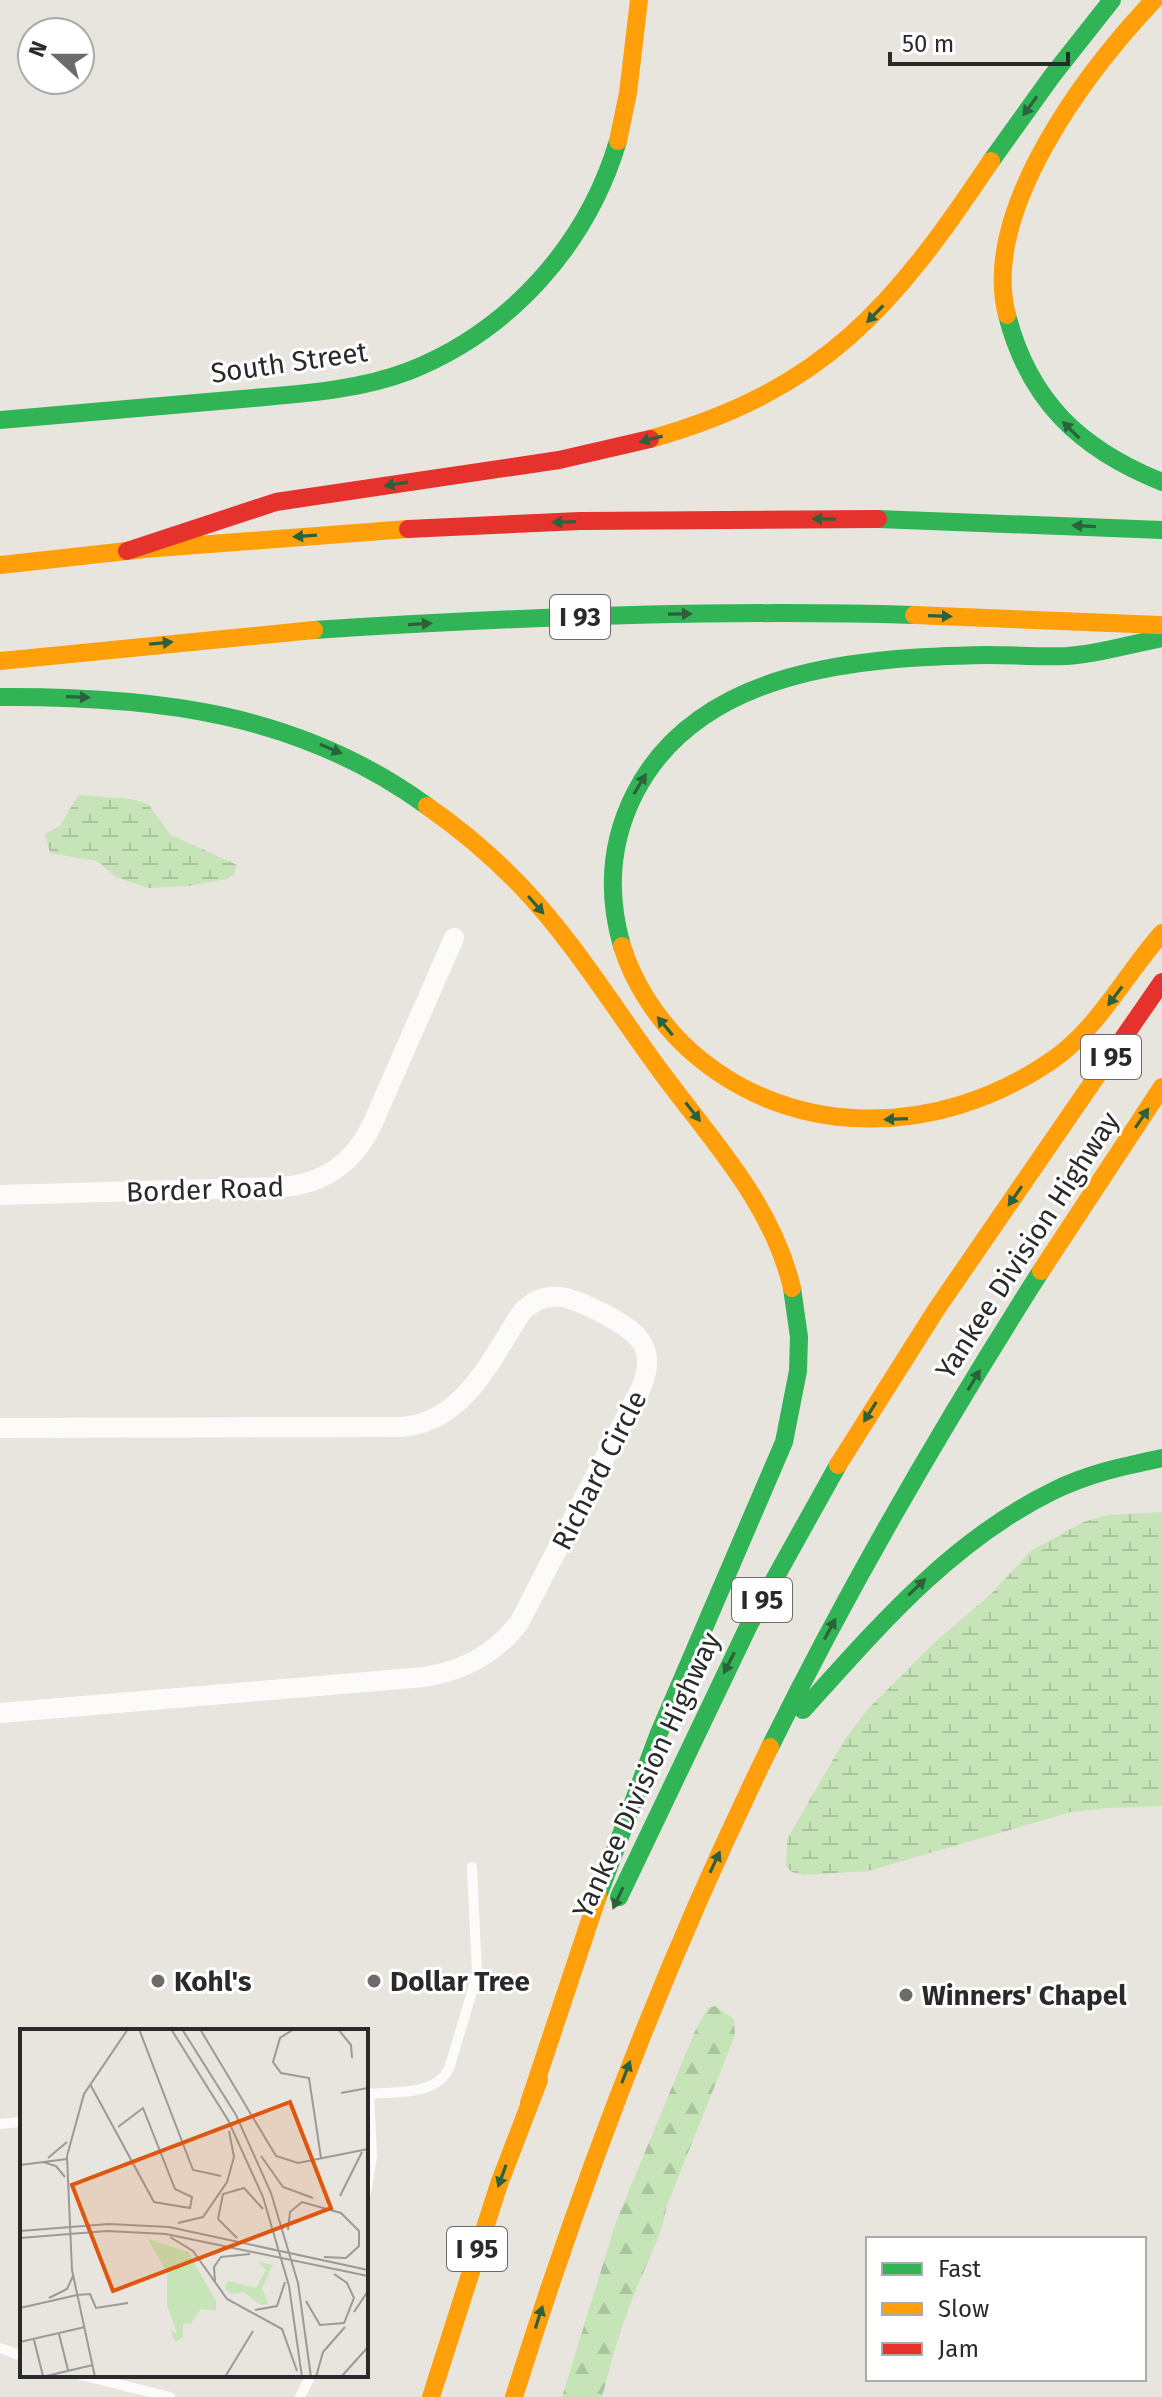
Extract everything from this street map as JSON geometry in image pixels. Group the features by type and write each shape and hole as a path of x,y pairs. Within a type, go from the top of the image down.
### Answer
{"main road":[{"name":"South Street","path":"0,420 334,389 406,371 437,358 467,340 514,304 546,273 576,235 597,197 621,129 633,69 639,0"},
{"path":"127,551 277,502 542,462 617,447 717,420 786,385 853,336 906,281 1048,80 1112,0"},
{"path":"1154,0 1100,62 1036,162 1008,228 1002,287 1012,340 1026,371 1050,409 1078,438 1097,452 1117,464 1162,482"},
{"path":"0,565 127,551 367,532 656,520 904,520 1162,530"},
{"name":"I 93","path":"0,661 293,632 608,616 897,615 1162,625"},
{"path":"1162,638 1078,655 961,657 823,670 774,682 731,699 689,725 655,761 642,780 620,828 612,882 613,911 625,956 649,1007 686,1050 709,1070 760,1098 785,1108 833,1119 931,1115 1008,1088 1073,1044 1099,1017 1162,933"},
{"path":"0,697 147,700 239,717 345,755 392,781 448,820 518,884 553,924 742,1177 766,1217 784,1257 795,1298 800,1341 799,1380 789,1426 625,1820 529,2103"},
{"name":"Yankee Division Highway","path":"431,2397 471,2267 529,2103 598,1942 749,1625 798,1535 912,1347 1162,982"},
{"name":"Yankee Division Highway","path":"514,2395 569,2226 629,2065 696,1904 770,1747 849,1594 936,1442 1027,1294 1162,1087"},
{"path":"770,1747 886,1619 939,1566 965,1545 1034,1500 1067,1483 1110,1468 1162,1458"}],"street":[{"name":"Border Road","path":"0,1195 283,1187 310,1182 336,1170 357,1151 371,1127 454,938"},
{"name":"Richard Circle","path":"0,1428 400,1427 421,1424 447,1412 463,1399 522,1312 535,1301 551,1296 573,1298 628,1327 640,1340 647,1357 642,1386 519,1623 501,1643 473,1663 424,1677 0,1713"}],"lane":[{"path":"368,2094 430,2087 442,2081 449,2069 477,1975 472,1867"},
{"path":"368,2104 373,2151 368,2181"},
{"path":"0,2124 20,2122"},
{"path":"0,2348 20,2355"},
{"path":"89,2377 170,2397"},
{"path":"300,2397 310,2377"}],"green space":[{"path":"78,795 131,799 148,804 171,835 237,865 234,874 227,879 188,886 149,888 116,877 97,861 50,853 45,834 60,826"},
{"path":"1162,1512 1162,1806 1071,1812 868,1871 803,1875 786,1867 787,1839 845,1739 867,1710 934,1643 990,1595 1031,1551 1083,1522 1108,1515"},
{"path":"715,2006 734,2019 735,2035 627,2312 602,2397 562,2397 616,2222 696,2029 708,2008"}],"traffic: fast":[{"path":"991,161 1112,0"},
{"path":"0,420 305,393 369,383 409,371 446,354 480,333 540,280 565,249 586,215 618,141"},
{"path":"1007,315 1029,373 1062,418 1106,454 1162,482"},
{"path":"878,519 1162,530"},
{"path":"314,630 614,615 914,615"},
{"path":"622,946 614,907 614,868 620,830 635,793 664,751 700,719 742,694 839,666 940,656 1067,656 1162,638"},
{"path":"0,697 114,700 223,716 276,730 328,749 378,774 427,806"},
{"path":"770,1747 899,1505 1041,1271"},
{"path":"598,1896 659,1733 784,1442 798,1371 799,1337 792,1288"},
{"path":"803,1710 917,1589 948,1561 1014,1512 1078,1480 1162,1458"},
{"path":"619,1897 749,1625 838,1465"}],"traffic: slow":[{"path":"618,141 628,93 639,0"},
{"path":"1007,315 1003,275 1009,232 1024,188 1045,145 1071,103 1154,0"},
{"path":"650,439 711,419 763,395 809,368 850,336 887,300 921,259 991,161"},
{"path":"0,565 145,549 408,529"},
{"path":"914,615 1160,625"},
{"path":"0,661 314,630"},
{"path":"427,806 508,873 576,952 738,1174 770,1228 792,1288"},
{"path":"622,946 639,986 663,1022 682,1043 722,1075 767,1099 814,1113 862,1118 911,1116 960,1105 1007,1087 1051,1061 1097,1017 1162,933"},
{"path":"838,1465 936,1310 1101,1070"},
{"path":"1041,1271 1162,1087"},
{"path":"514,2397 569,2231 630,2067 696,1906 770,1747"},
{"path":"529,2103 598,1896"},
{"path":"431,2397 499,2184 539,2080"}],"traffic: jam":[{"path":"127,551 276,502 559,460 650,439"},
{"path":"408,529 580,521 878,519"},
{"path":"1101,1070 1162,982"}],"place":[{"name":"Kohl's","path":"158,1981"},
{"name":"Dollar Tree","path":"374,1981"},
{"name":"Winners' Chapel","path":"906,1995"}]}
